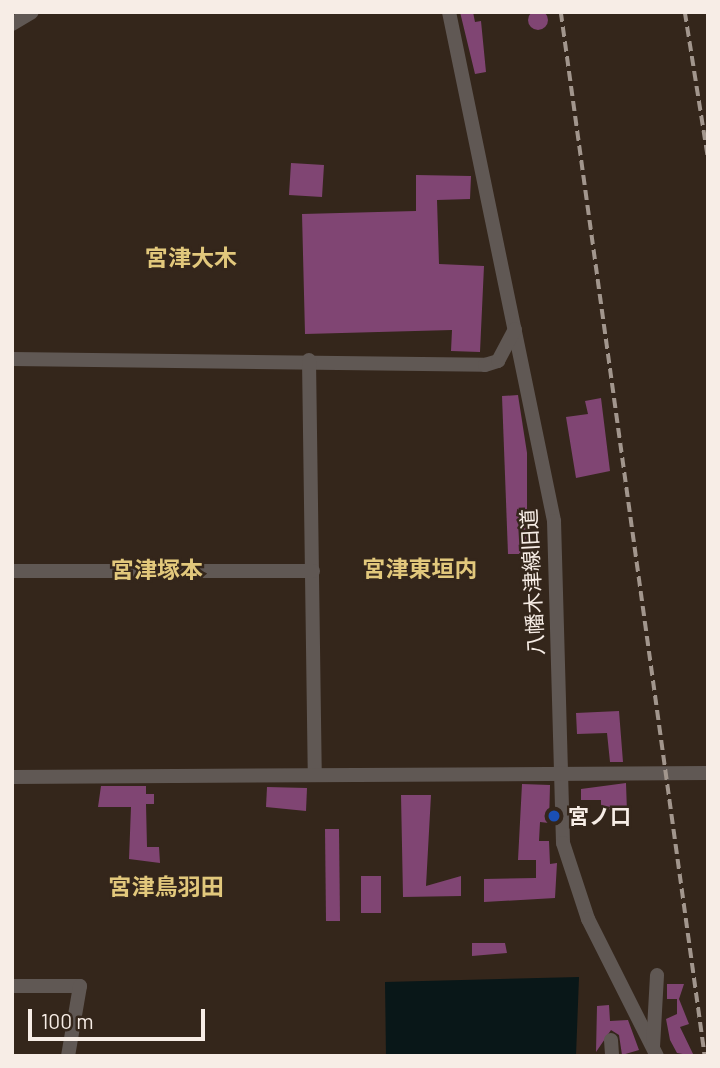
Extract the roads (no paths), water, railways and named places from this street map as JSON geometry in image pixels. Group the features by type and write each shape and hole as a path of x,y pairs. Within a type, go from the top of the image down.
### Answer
{"street":[{"path":"12,24 32,12"},
{"name":"八幡木津線旧道","path":"449,12 554,521 559,771 571,875 654,1053"},
{"path":"12,359 494,363 515,329"},
{"path":"309,360 315,774"},
{"path":"12,571 313,571"},
{"path":"12,777 559,771 708,773"},
{"path":"654,1053 657,975"},
{"path":"12,986 80,986 68,1056"},
{"path":"611,1040 612,1056"}],"railway":[{"path":"561,12 705,1056"},
{"path":"685,12 708,157"}],"place":[{"name":"宮ノ口","path":"554,816"}],"district":[{"name":"宮津大木","path":"191,257"},
{"name":"宮津東垣内","path":"420,568"},
{"name":"宮津塚本","path":"157,569"},
{"name":"宮津鳥羽田","path":"166,886"}]}
